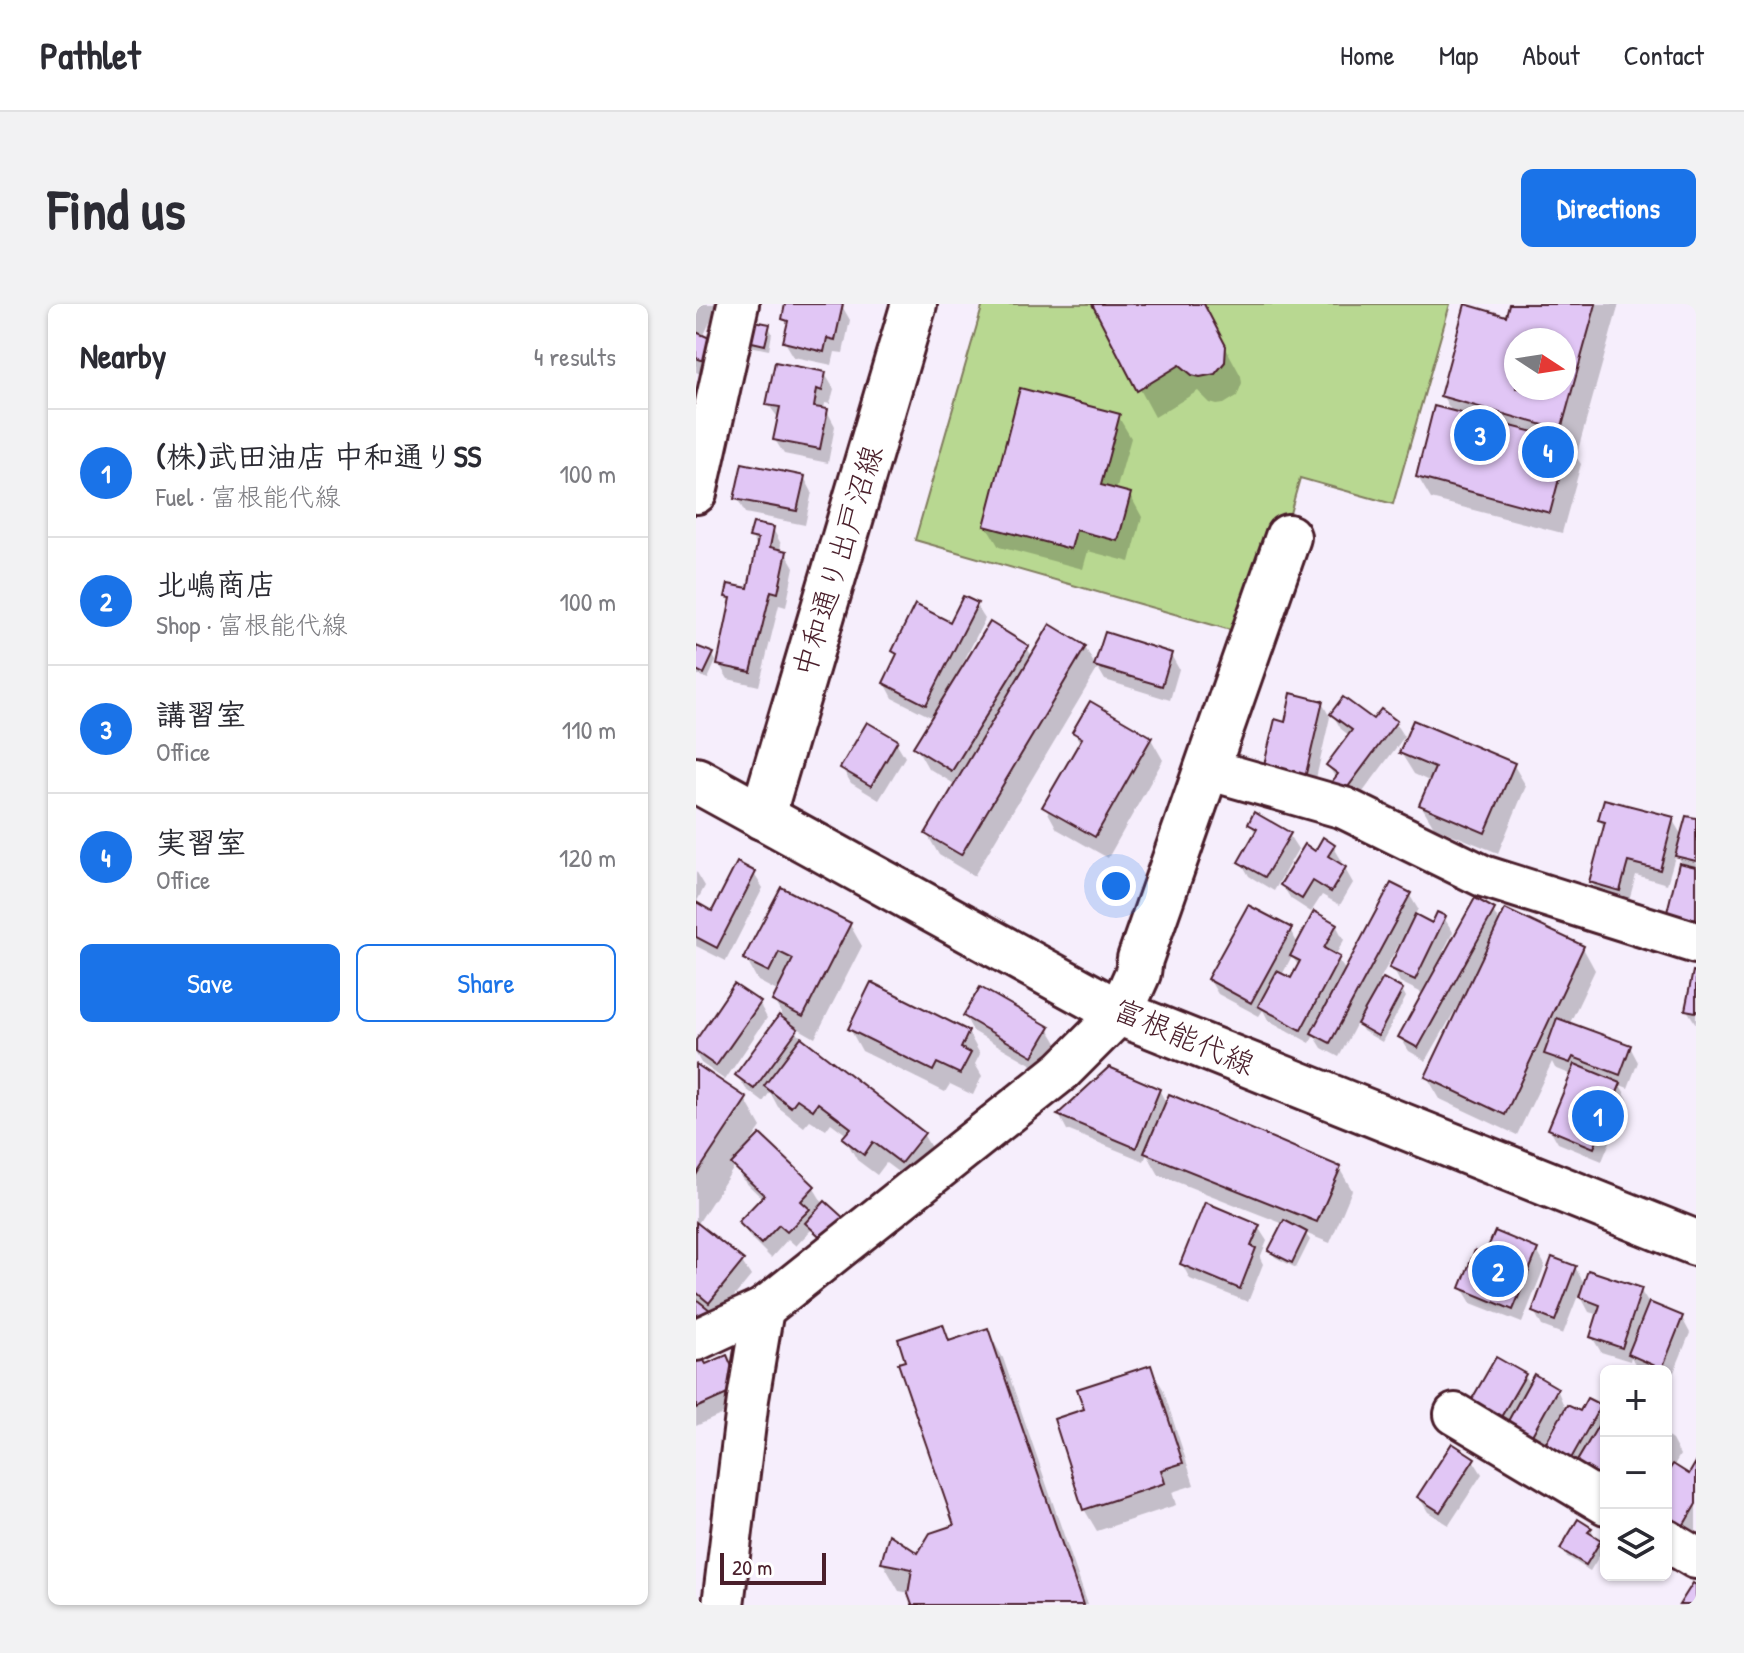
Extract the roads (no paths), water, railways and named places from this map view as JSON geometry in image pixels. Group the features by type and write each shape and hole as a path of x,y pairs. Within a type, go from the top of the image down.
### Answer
{"main road":[{"name":"中和通り出戸沼線","path":"762,817 914,304"},
{"path":"1120,1013 1138,973 1140,959 1288,537"},
{"name":"富根能代線","path":"696,780 1120,1013 1696,1243"}],"street":[{"path":"696,493 702,440 738,304"},
{"path":"1207,769 1344,808 1483,876 1696,943"},
{"path":"696,1340 763,1309 1063,1070 1120,1013"},
{"path":"723,1605 748,1399 763,1309"},
{"path":"1455,1414 1600,1500"},
{"path":"1672,1544 1696,1558"}],"place":[{"name":"講習室","path":"1480,435"},
{"name":"実習室","path":"1548,452"},
{"name":"(株)武田油店 中和通りSS","path":"1598,1116"},
{"name":"北嶋商店","path":"1498,1271"}]}
